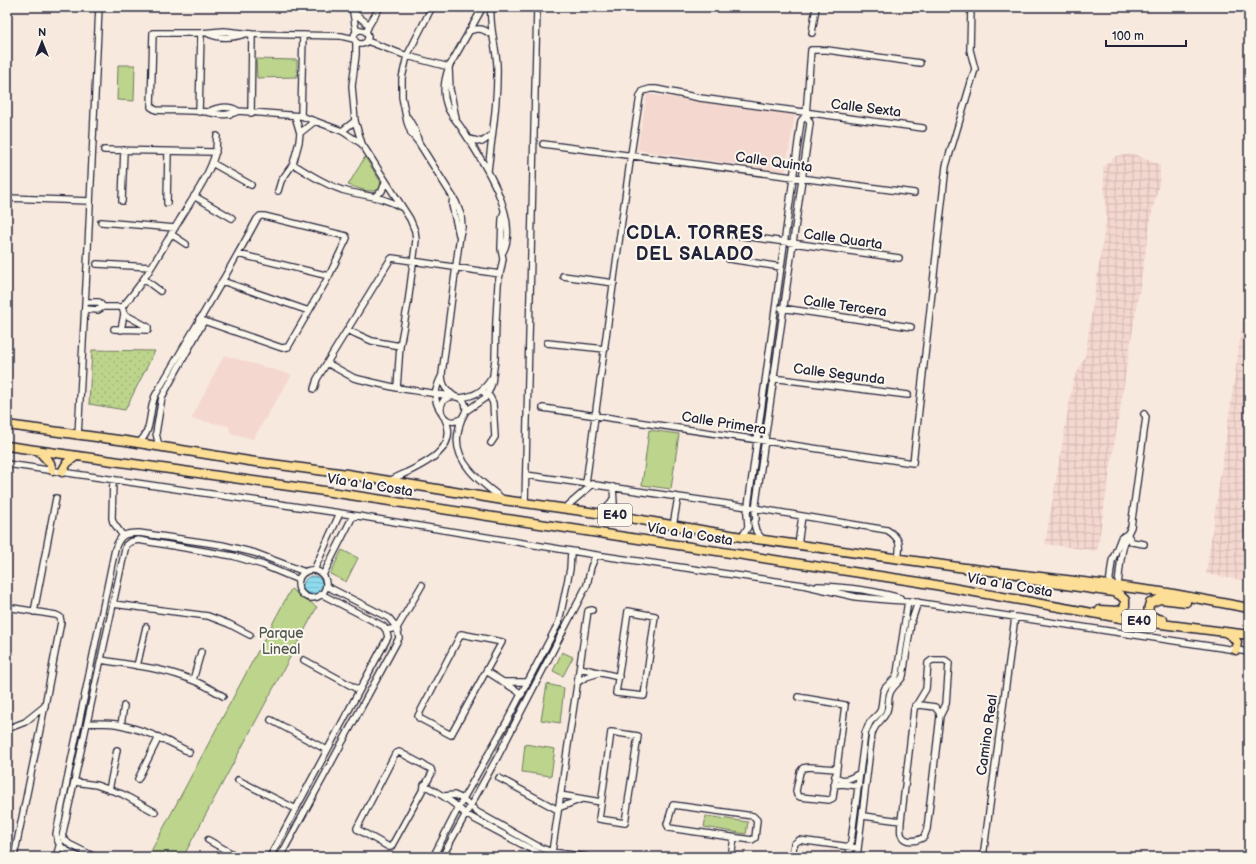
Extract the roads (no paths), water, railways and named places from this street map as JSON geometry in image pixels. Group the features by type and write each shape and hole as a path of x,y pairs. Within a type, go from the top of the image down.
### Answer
{"highway":[{"name":"Vía a la Costa","path":"7,425 389,481 504,500 618,516 742,537 970,569 1168,593 1249,608"},
{"name":"Vía a la Costa","path":"7,446 324,491 919,582 1144,622 1249,635"},
{"path":"38,451 50,463 52,470"},
{"path":"62,472 67,463 76,456"},
{"path":"970,569 999,575 1113,592 1123,597 1126,603 1123,609 1117,611 1071,610"},
{"path":"1207,629 1157,619 1149,614 1149,606 1153,600 1160,599 1223,603"},
{"path":"1222,631 1232,636 1236,646 1249,639"}],"street":[{"path":"356,55 365,43 368,36 366,32 380,7"},
{"path":"432,7 406,56 402,78 402,97 411,134 419,143 452,198 452,205 460,235 442,374 435,393 436,403 446,419 451,448 462,457 472,472 504,500"},
{"path":"389,481 426,462 439,453 451,448 457,437 461,419 466,412 478,404 488,394 491,387 495,359 496,321 500,274 503,252 508,240 506,217 488,171 456,120 450,89 448,67 483,7"},
{"path":"488,171 495,117 497,87 497,62 492,35 491,7"},
{"path":"525,503 537,7"},
{"path":"812,33 816,7"},
{"name":"Calle Primera","path":"543,408 913,463 946,166 975,70 970,50 970,7"},
{"path":"78,436 99,8"},
{"path":"352,10 369,25"},
{"path":"352,10 356,55 352,86 355,121 362,144 410,219 416,231 408,302 400,346 397,388"},
{"path":"469,31 476,28 481,28 492,35"},
{"path":"355,36 361,30 366,32"},
{"path":"362,144 342,131 298,116 238,111 232,114 217,115 208,112 156,110 151,107 152,34 155,32 204,33 224,31 250,34 355,36 365,43 448,67"},
{"path":"199,112 204,33"},
{"path":"250,34 251,113"},
{"path":"278,191 281,181 293,164 300,133 298,116 303,35"},
{"path":"742,537 748,527 748,507 793,178 801,122 806,113 811,50 834,50 920,63"},
{"name":"Calle Sexta","path":"631,154 640,96 646,89 656,89 700,98 806,113 923,128"},
{"path":"763,540 756,531 754,523 756,519 765,442 810,123 806,113"},
{"path":"300,133 315,121"},
{"path":"342,131 355,121"},
{"path":"468,139 482,142 492,135"},
{"path":"122,308 144,279 194,196 212,163 216,152 217,136"},
{"name":"Calle Quinta","path":"543,144 631,154 793,178 914,193"},
{"path":"104,150 216,152"},
{"path":"122,201 124,150"},
{"path":"167,203 168,152"},
{"path":"586,483 631,154"},
{"path":"212,163 251,185"},
{"path":"293,164 329,185 344,190 374,196 403,208"},
{"path":"374,196 382,191 386,182"},
{"path":"194,196 232,218"},
{"path":"7,198 90,201"},
{"path":"161,447 156,433 162,397 222,281 257,219 260,216 264,216 346,236 347,240 329,276 286,348 282,348 202,320"},
{"path":"101,222 175,228"},
{"name":"Calle Quarta","path":"715,232 784,243 899,258"},
{"path":"171,234 186,244"},
{"path":"238,254 329,276"},
{"path":"314,389 317,379 390,260 395,257 500,274"},
{"path":"729,259 781,267"},
{"path":"98,264 151,267"},
{"path":"563,276 614,283"},
{"path":"144,279 160,291"},
{"path":"222,281 309,311"},
{"path":"85,302 99,302 103,307"},
{"path":"85,309 98,310 103,307 122,308"},
{"path":"121,330 124,314 122,308"},
{"name":"Calle Tercera","path":"776,308 911,327"},
{"path":"114,329 148,330 149,328 124,314"},
{"path":"138,443 146,436 148,432 152,407 156,396 202,320"},
{"path":"347,330 372,341 400,346"},
{"path":"546,343 605,350"},
{"path":"327,363 354,378 397,388 455,397 464,401 466,412"},
{"path":"442,374 445,388 455,397"},
{"path":"440,410 444,400 455,397 473,396 482,391 493,375"},
{"name":"Calle Segunda","path":"766,377 908,395"},
{"path":"482,391 488,394 492,400 495,436 490,443"},
{"path":"478,404 487,404 493,411"},
{"path":"152,407 161,408"},
{"path":"1118,586 1120,565 1127,534 1131,527 1146,417 1144,414"},
{"path":"446,419 453,422 461,419"},
{"path":"7,464 340,513 596,555 803,585 855,588 886,594 908,601 1014,617 1236,646 1249,652"},
{"path":"526,475 748,507 887,530 898,539 900,545 898,559"},
{"path":"114,479 112,518 113,522 123,536"},
{"path":"565,508 593,484"},
{"path":"613,487 613,499 618,516"},
{"path":"673,526 678,497"},
{"path":"34,612 56,498"},
{"path":"603,514 613,499"},
{"path":"314,570 340,513"},
{"path":"323,575 354,516"},
{"path":"798,545 802,516"},
{"path":"332,531 343,536"},
{"path":"79,857 59,845 56,834 115,549 119,538 128,533 140,533 222,545 255,553 305,572 314,570 323,575 326,586 321,594 313,597 304,595 299,588 299,580 305,572"},
{"path":"1127,534 1132,542 1144,544"},
{"path":"1109,585 1112,563 1121,538 1127,534"},
{"path":"56,857 75,782 126,545 130,542 138,540 233,556 263,565 299,580"},
{"path":"196,550 198,541"},
{"path":"324,550 333,555"},
{"path":"433,857 462,799 522,694 560,622 570,569 570,551"},
{"path":"442,857 465,814 471,806 587,585 591,567 596,555"},
{"path":"1112,563 1120,565"},
{"path":"386,630 396,628 422,585"},
{"path":"280,857 399,638 396,628 389,618 326,586"},
{"path":"270,857 388,636 383,626 321,594"},
{"path":"849,857 863,752 868,727 870,722 879,713 885,688 895,678 897,673 908,601"},
{"path":"857,857 873,728 887,712 889,693 903,676 911,623 918,602"},
{"path":"113,604 208,616 229,624 250,635"},
{"path":"7,607 56,615 60,618 61,622 14,857"},
{"path":"550,855 588,611 592,610"},
{"path":"628,611 655,616 644,696 616,693 619,677 628,611"},
{"name":"Camino Real","path":"983,857 1014,617"},
{"path":"137,666 146,627"},
{"path":"461,634 502,642 486,671 452,734 449,734 418,717 461,634"},
{"path":"193,680 201,652"},
{"path":"101,660 137,666 193,680 223,696"},
{"path":"304,660 359,690"},
{"path":"932,660 945,660 949,663 946,704 940,716 927,829 924,837 920,840 906,840 902,837 901,821 914,709 926,689 928,663 932,660"},
{"path":"580,668 619,677"},
{"path":"486,671 522,694"},
{"path":"578,682 586,677 599,673"},
{"path":"504,682 528,682"},
{"path":"86,689 95,691"},
{"path":"798,697 846,705 833,798 829,800 800,796 796,792 800,772 803,768 809,767 836,770"},
{"path":"517,703 524,706"},
{"path":"7,729 25,722 45,705"},
{"path":"915,706 920,705 935,707 940,716"},
{"path":"121,725 124,706"},
{"path":"271,720 327,750"},
{"path":"88,723 121,725 139,729 189,752"},
{"path":"611,732 638,736 625,823 599,819 601,802 611,732"},
{"path":"138,779 159,737"},
{"path":"110,790 117,750"},
{"path":"400,752 431,769 432,773 424,785 391,847 388,847 357,830 396,753 400,752"},
{"path":"863,752 870,753"},
{"path":"835,776 842,780 860,773"},
{"path":"499,778 558,809 584,799"},
{"path":"238,780 296,809"},
{"path":"311,780 320,784"},
{"path":"75,782 96,785 122,794 155,812"},
{"path":"834,785 842,784 859,786"},
{"path":"424,785 444,796 459,807 465,814 550,855 587,857"},
{"path":"560,795 601,802"},
{"path":"444,796 454,796 462,799 484,816 550,855"},
{"path":"675,805 753,816 756,820 755,838 734,838 669,828 667,824 671,807 675,805"},
{"path":"862,816 901,821"},
{"path":"862,823 879,818"},
{"path":"62,838 69,844 95,857"},
{"path":"731,857 734,838"},
{"path":"208,840 238,857"},
{"path":"792,857 794,844 799,840 858,848"}],"water":[{"path":"313,576 320,579 323,586 320,593 313,596 306,593 303,586 306,579"}],"district":[{"name":"CDLA. TORRES DEL SALADO","path":"695,243"}],"park label":[{"name":"Parque Lineal","path":"281,642"}]}
